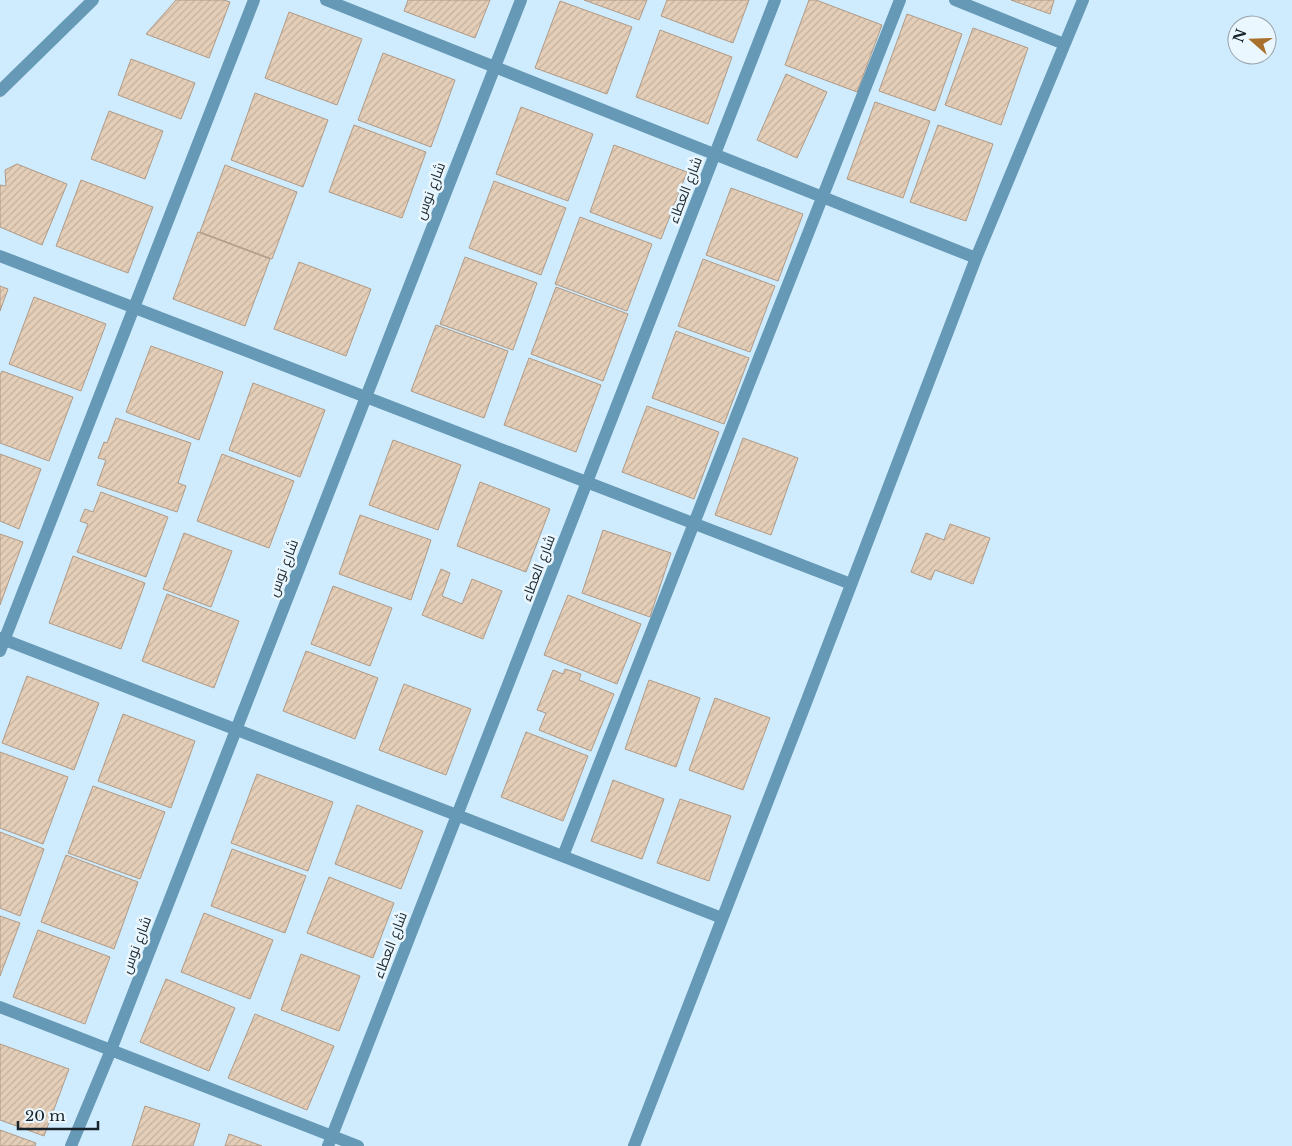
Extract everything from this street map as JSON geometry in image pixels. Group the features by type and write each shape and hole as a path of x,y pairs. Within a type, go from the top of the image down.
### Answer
{"street":[{"path":"0,91 93,0"},
{"path":"254,0 2,643 236,730 722,918"},
{"path":"326,0 976,258"},
{"name":"شارع نوس","path":"70,1146 111,1050 521,0"},
{"name":"شارع العطاء","path":"330,1141 775,0"},
{"path":"563,856 900,0"},
{"path":"954,0 1064,44"},
{"path":"634,1146 976,258 1083,0"},
{"path":"0,256 851,584"},
{"path":"0,1007 111,1050 330,1141 358,1146"}],"building":[{"path":"176,0 224,0 230,2 209,58 146,34"},
{"path":"408,0 490,0 475,38 404,11"},
{"path":"584,0 647,0 639,20"},
{"path":"667,0 749,0 733,43 661,16"},
{"path":"809,0 816,0 882,25 857,92 785,65"},
{"path":"1011,0 1054,0 1050,14"},
{"path":"560,1 632,27 607,94 535,68"},
{"path":"289,12 362,39 337,105 265,78"},
{"path":"907,14 962,34 935,111 879,91"},
{"path":"973,28 1028,48 1001,125 945,105"},
{"path":"660,30 732,57 708,124 636,97"},
{"path":"383,53 455,80 431,147 358,120"},
{"path":"131,59 195,83 181,119 118,95"},
{"path":"786,74 827,92 797,158 757,140"},
{"path":"255,93 328,120 303,187 231,160"},
{"path":"875,102 930,121 903,198 847,179"},
{"path":"521,107 593,134 568,201 496,174"},
{"path":"109,111 163,131 145,179 91,159"},
{"path":"354,125 426,152 402,218 329,192"},
{"path":"938,125 993,144 966,221 910,202"},
{"path":"614,145 687,172 661,239 590,212"},
{"path":"17,164 67,184 42,245 0,227 0,185 6,186 5,170"},
{"path":"225,165 297,192 272,259 200,232"},
{"path":"81,180 153,207 128,273 56,246"},
{"path":"494,181 566,208 541,275 469,248"},
{"path":"731,188 803,214 778,281 706,255"},
{"path":"580,217 652,244 627,311 555,284"},
{"path":"198,232 270,259 245,326 173,299"},
{"path":"465,257 537,283 513,350 440,324"},
{"path":"703,259 775,286 750,352 678,326"},
{"path":"299,262 371,289 346,356 274,329"},
{"path":"0,286 8,289 0,311"},
{"path":"556,287 628,314 603,381 531,354"},
{"path":"34,297 106,324 81,391 9,364"},
{"path":"436,325 508,351 484,418 411,391"},
{"path":"676,331 749,358 724,424 652,398"},
{"path":"151,346 223,372 199,440 126,412"},
{"path":"529,358 601,385 576,452 504,425"},
{"path":"2,371 73,397 49,461 0,443 0,375"},
{"path":"253,383 325,410 300,477 229,450"},
{"path":"647,406 719,432 694,499 622,472"},
{"path":"116,418 191,443 178,483 186,486 177,512 97,485 106,460 98,458 104,442 107,443"},
{"path":"743,438 798,458 771,535 715,515"},
{"path":"393,440 461,465 438,530 369,505"},
{"path":"0,454 41,469 19,529 0,521"},
{"path":"222,454 294,481 269,548 197,521"},
{"path":"480,482 550,509 526,572 457,546"},
{"path":"101,492 168,517 146,577 77,552 88,524 80,521 85,509 93,512"},
{"path":"360,515 431,540 411,600 339,574"},
{"path":"950,524 990,538 973,584 935,570 931,580 911,572 926,533 944,540"},
{"path":"603,530 671,553 650,617 582,593"},
{"path":"184,533 232,551 211,607 163,589"},
{"path":"0,534 23,542 0,605"},
{"path":"73,556 145,583 121,649 49,623"},
{"path":"441,569 450,573 442,596 462,604 472,579 502,591 483,639 422,615"},
{"path":"333,586 392,608 370,666 311,644"},
{"path":"167,594 239,621 214,688 142,661"},
{"path":"568,595 641,624 617,684 544,655"},
{"path":"306,651 378,678 355,739 283,711"},
{"path":"565,669 581,674 579,680 614,694 591,751 539,730 546,713 537,710 553,670 563,674"},
{"path":"27,676 99,703 74,770 2,743"},
{"path":"649,680 700,698 676,767 625,749"},
{"path":"404,684 471,709 446,775 379,750"},
{"path":"715,698 770,718 743,790 689,770"},
{"path":"123,714 195,741 171,808 98,781"},
{"path":"526,732 588,756 563,821 501,797"},
{"path":"0,752 68,777 43,844 0,828"},
{"path":"257,774 333,802 308,871 231,843"},
{"path":"613,780 664,799 642,859 591,841"},
{"path":"93,786 165,812 140,879 68,853"},
{"path":"680,799 731,816 709,881 657,863"},
{"path":"357,805 423,831 401,889 335,864"},
{"path":"0,832 44,849 20,916 0,908"},
{"path":"232,849 306,876 285,933 211,906"},
{"path":"66,855 138,882 114,949 41,922"},
{"path":"329,877 394,903 373,958 307,933"},
{"path":"204,913 273,940 250,999 181,972"},
{"path":"0,916 20,923 0,976"},
{"path":"38,930 110,957 85,1024 13,997"},
{"path":"301,954 360,976 339,1031 281,1010"},
{"path":"166,979 235,1008 209,1071 140,1042"},
{"path":"255,1014 334,1046 307,1110 228,1078"},
{"path":"0,1044 69,1069 44,1136 0,1120"},
{"path":"145,1106 200,1124 193,1146 132,1146"},
{"path":"0,1130 36,1143 35,1146 0,1146"},
{"path":"229,1134 262,1146 225,1146"}]}
